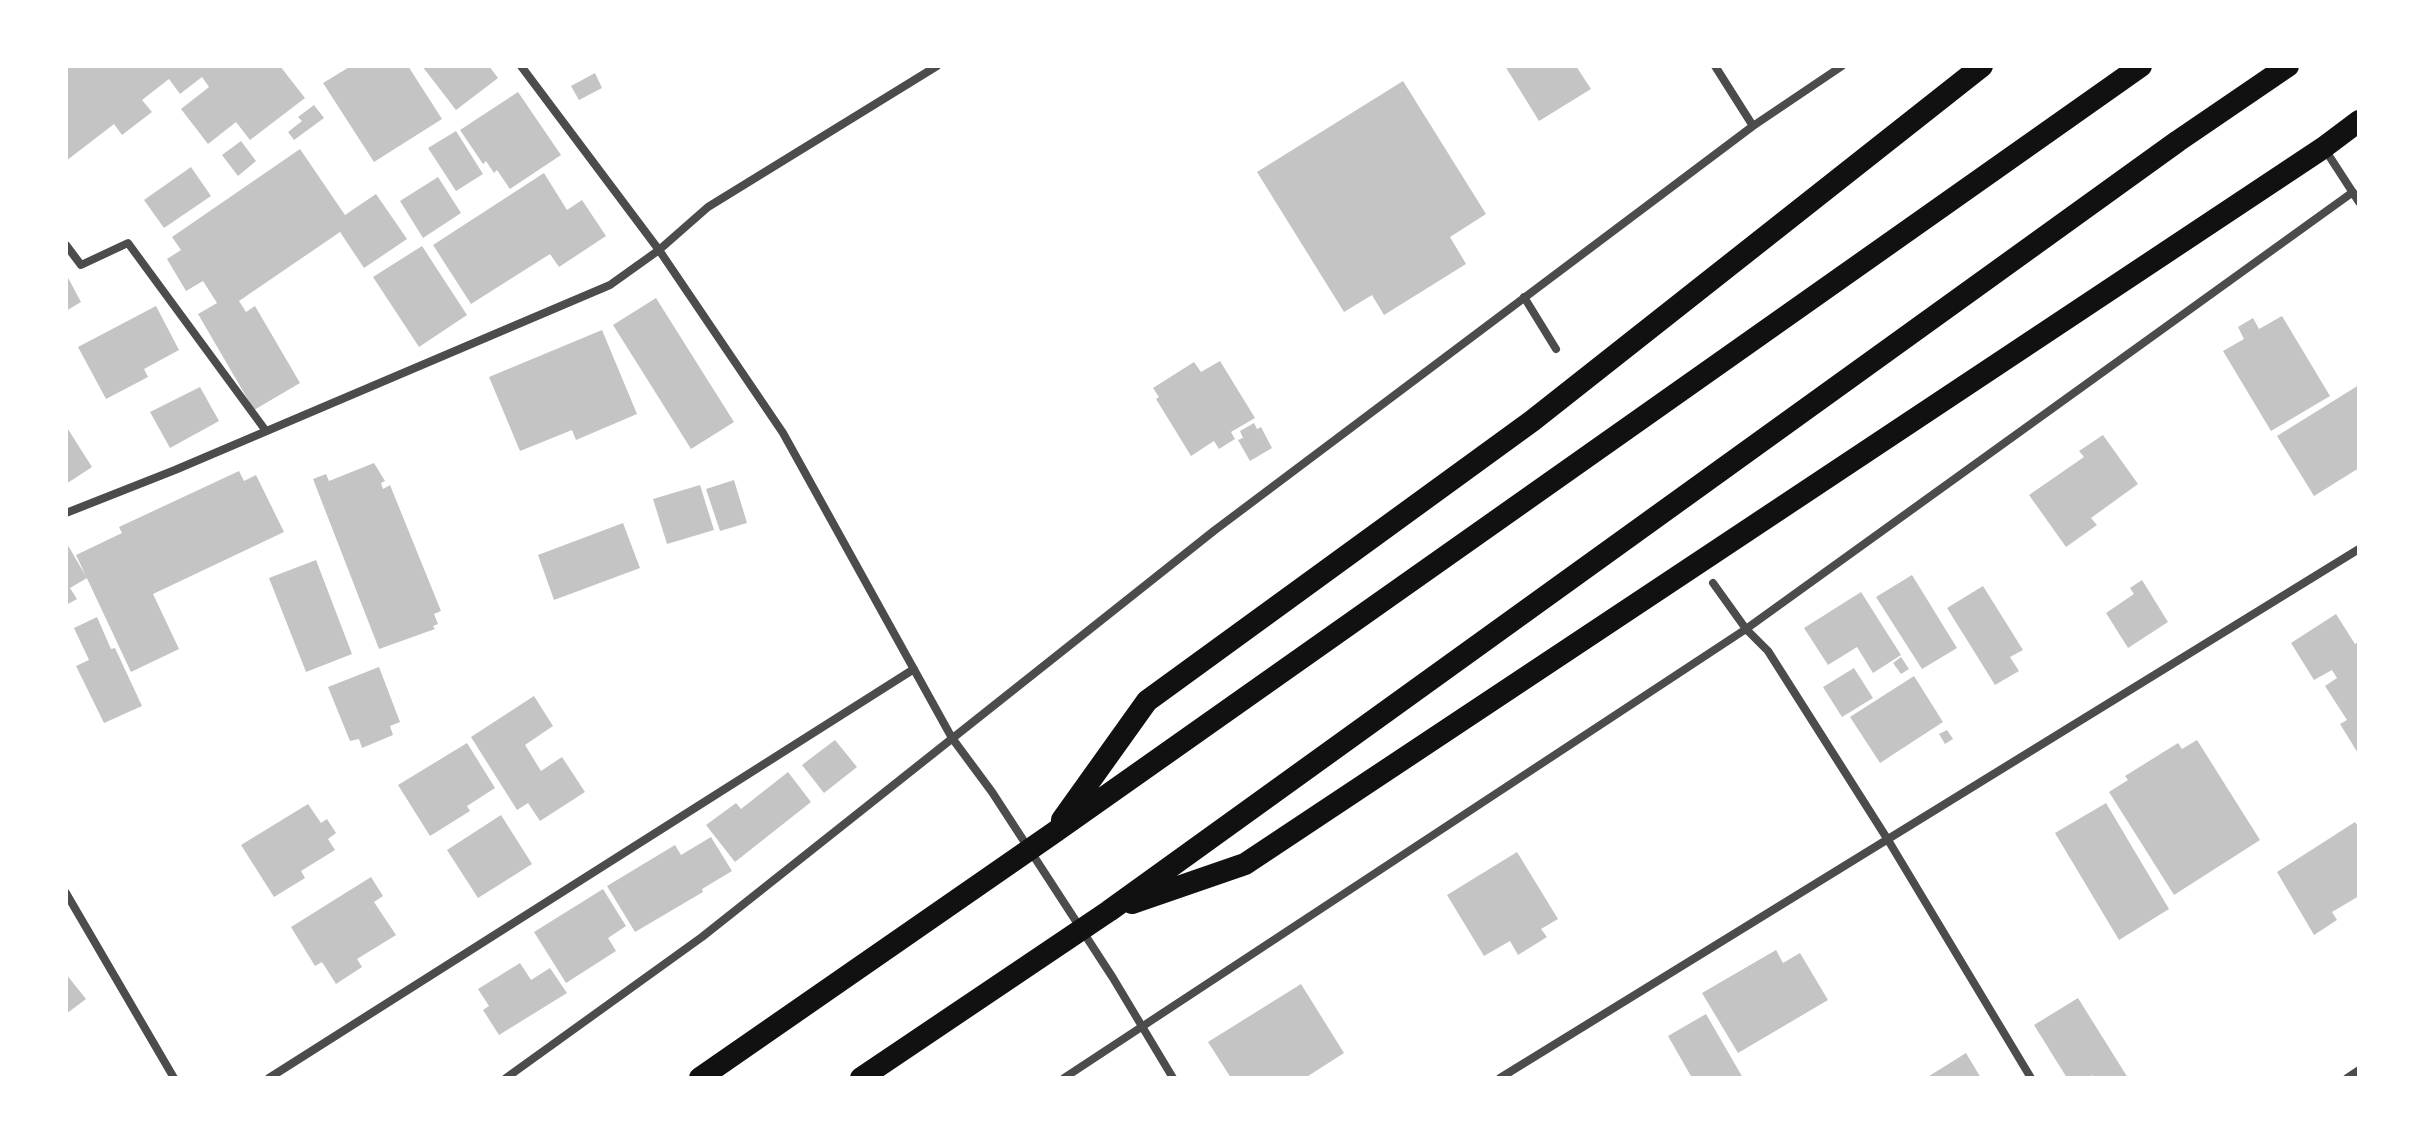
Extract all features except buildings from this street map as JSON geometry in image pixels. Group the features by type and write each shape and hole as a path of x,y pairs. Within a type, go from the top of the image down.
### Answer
{"highway":[{"path":"1052,834 1147,701 1532,421 1982,66"},
{"path":"700,1078 1052,834 2141,66"},
{"path":"861,1078 1109,911 2165,150 2288,66"},
{"path":"1109,911 1245,864 2323,148 2359,121"}],"street":[{"path":"521,66 659,250 783,433 952,738 992,792 1173,1078"},
{"path":"66,513 610,285 659,250 708,207 937,66"},
{"path":"1715,66 1753,126"},
{"path":"506,1078 702,937 1215,530 1753,126 1842,66"},
{"path":"2323,148 2359,202"},
{"path":"1064,1078 1746,629 2353,192"},
{"path":"66,245 81,265 128,243 266,431"},
{"path":"1524,297 1556,349"},
{"path":"1500,1078 2359,549"},
{"path":"1713,583 1746,629 1768,651 1888,840 2031,1078"},
{"path":"269,1078 914,669"},
{"path":"66,893 174,1078"},
{"path":"2347,1078 2359,1070"}]}
